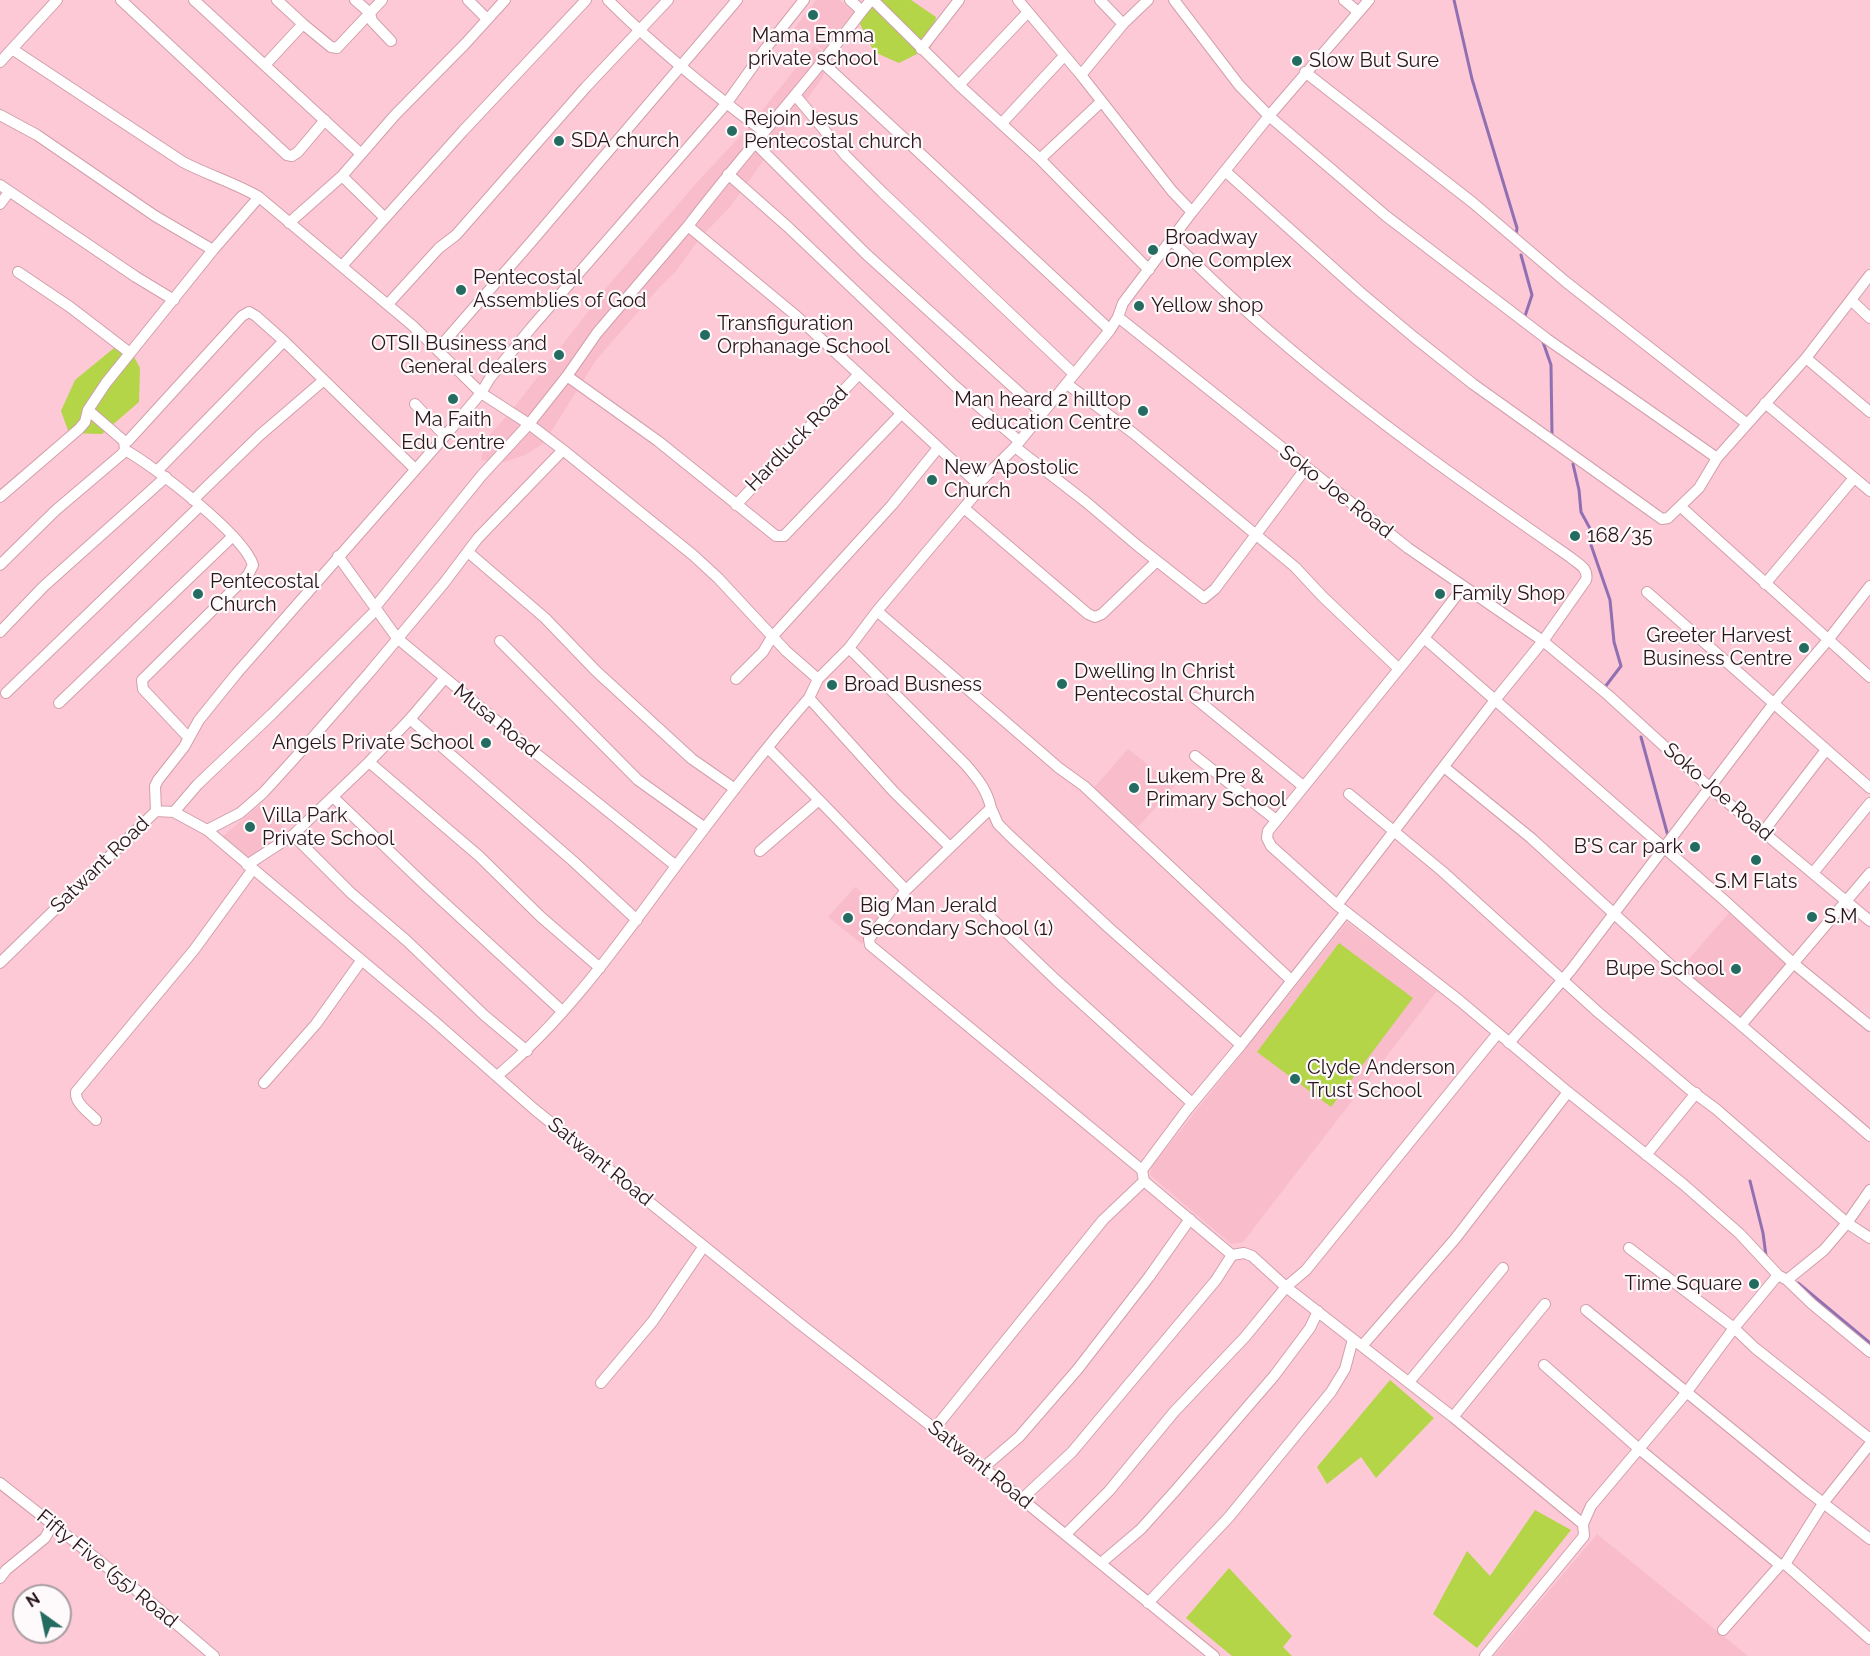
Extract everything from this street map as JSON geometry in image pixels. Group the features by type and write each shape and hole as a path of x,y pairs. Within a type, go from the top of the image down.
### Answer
{"street":[{"path":"0,63 57,0"},
{"path":"121,0 287,155 292,156 298,152 325,120"},
{"path":"194,0 360,153"},
{"path":"277,0 331,47 337,48 382,0"},
{"path":"355,0 370,13 372,21 391,41"},
{"path":"468,0 487,20"},
{"path":"289,222 342,176 360,153 505,0"},
{"path":"342,266 462,131 586,0"},
{"path":"608,0 681,66 726,104 763,131"},
{"path":"388,304 439,248 456,235 586,87 668,0"},
{"path":"438,349 737,0"},
{"path":"156,811 155,786 184,747 188,737 237,673 338,555 445,436 531,327 726,104 804,0"},
{"path":"850,0 862,11"},
{"path":"174,812 198,784 272,714 376,608 482,475 529,424 597,333 688,226 763,131 823,63 872,0 959,85 1040,159 1149,270"},
{"path":"921,49 958,0"},
{"path":"1017,0 1081,75 1172,191 1192,212"},
{"path":"1100,0 1123,24"},
{"path":"1081,75 1123,24 1148,0"},
{"path":"1174,0 1239,85 1269,116 1386,216 1547,339 1718,458"},
{"path":"1344,0 1358,12"},
{"path":"497,1076 527,1051 600,968 735,789 809,698 818,679 849,648 877,611 973,497 978,484 1017,444 1067,384 1110,330 1123,303 1192,212 1305,72 1369,0"},
{"path":"959,85 1028,12"},
{"path":"265,65 303,24"},
{"path":"12,49 183,162 201,172 236,184 259,197 388,304 438,349 481,393 529,424 693,555 718,578 772,636 818,679"},
{"path":"1002,123 1064,56"},
{"path":"823,63 1110,330"},
{"path":"1305,72 1472,202 1566,282 1746,423"},
{"path":"795,95 846,156 1074,374"},
{"path":"1040,159 1101,102"},
{"path":"0,115 37,135 155,216 213,250"},
{"path":"754,142 866,254 1042,412"},
{"path":"1225,171 1360,292 1473,384 1662,519 1668,518 1699,488 1718,458 1746,423 1806,358 1870,274"},
{"path":"728,174 788,227 1017,444 1204,598 1215,589 1306,468"},
{"path":"342,176 386,218"},
{"path":"0,204 4,188 174,300"},
{"path":"0,497 79,429 85,422 88,410 130,353 259,197"},
{"path":"688,226 768,291 978,484"},
{"path":"935,1428 1102,1220 1143,1175 1192,1103 1241,1045 1291,980 1342,909 1393,831 1543,641 1586,580 1586,570 1317,371 1266,328 1171,240"},
{"path":"18,272 70,307 130,353"},
{"path":"1851,300 1870,318"},
{"path":"0,565 125,446 246,313 252,313 284,341 415,469"},
{"name":"Soko Joe Road","path":"1118,317 1408,548 1543,641 1608,694 1709,787 1870,921"},
{"path":"0,632 42,587 161,474 284,341"},
{"path":"1806,358 1870,412"},
{"name":"Hardluck Road","path":"736,505 860,374"},
{"path":"567,376 658,441 776,536 784,536 901,414"},
{"path":"6,693 196,503 260,435 324,380"},
{"path":"1067,384 1133,433 1294,567 1398,668"},
{"path":"1765,403 1870,491"},
{"path":"415,404 445,436"},
{"path":"88,410 125,446 233,536 253,565 248,575 141,683 188,737"},
{"path":"736,679 763,652 772,636 892,505 938,448"},
{"path":"207,830 240,813 262,793 332,716 489,526 563,450"},
{"path":"1765,584 1854,478"},
{"path":"1681,507 1870,677"},
{"path":"964,508 1080,607 1095,617 1102,614 1157,561"},
{"path":"59,703 233,536"},
{"path":"468,552 545,618 596,671 692,759 735,789"},
{"name":"Musa Road","path":"338,555 398,638 444,679 676,866"},
{"path":"1509,1042 1562,980 1774,703 1870,586"},
{"path":"1463,587 1276,820 1268,831 1267,838 1271,846 1342,909 1683,1184 1740,1234 1812,1304 1870,1352"},
{"path":"1647,592 1870,788"},
{"path":"877,611 944,666 1059,768 1084,786 1291,980"},
{"path":"1424,638 1792,963 1870,1026"},
{"path":"500,641 638,780 705,828"},
{"path":"849,648 966,765 988,794 998,824 1108,927 1241,1045"},
{"path":"96,1120 78,1102 76,1092 194,950 250,867 293,835 333,797 410,719 444,679"},
{"path":"809,698 894,792 950,847"},
{"path":"1195,698 1303,786"},
{"path":"410,719 637,920"},
{"path":"768,748 906,890"},
{"path":"1763,831 1826,750"},
{"path":"1195,756 1276,820"},
{"path":"369,762 478,856 600,968"},
{"path":"1444,767 1531,838 1718,1008 1741,1025 1870,1136"},
{"path":"1349,794 1451,879 1562,980 1847,1223 1870,1238"},
{"path":"333,797 562,1011"},
{"path":"760,851 819,800"},
{"path":"1813,873 1870,803"},
{"path":"991,808 906,890 869,939 870,945 1143,1175 1232,1254 1244,1253 1252,1256 1286,1287 1453,1417 1583,1524"},
{"name":"Satwant Road","path":"0,963 156,811 174,812 207,830 534,1108 799,1323 935,1428 1214,1656"},
{"path":"293,835 351,893 407,940 484,1015 527,1051"},
{"path":"1741,1025 1870,873"},
{"path":"984,911 1056,980 1192,1103"},
{"path":"264,1083 316,1024 361,961"},
{"path":"1066,1534 1109,1491 1174,1412 1245,1337 1286,1287 1306,1270 1498,1033"},
{"path":"1149,1603 1229,1517 1331,1392 1358,1343 1455,1239 1568,1092"},
{"path":"1646,1155 1696,1093"},
{"path":"1485,1656 1584,1536 1583,1524 1591,1506 1686,1393 1734,1329 1782,1277 1824,1250 1847,1223 1870,1190"},
{"path":"983,1468 1018,1437 1077,1370 1149,1277 1190,1219"},
{"path":"601,1383 653,1321 704,1246"},
{"path":"1629,1248 1870,1439"},
{"path":"1022,1499 1072,1452 1216,1280 1232,1254"},
{"path":"1409,1382 1503,1268"},
{"path":"1453,1417 1545,1304"},
{"path":"1586,1310 1686,1393 1870,1539"},
{"path":"1101,1563 1141,1529 1175,1491 1274,1376 1310,1328 1318,1311"},
{"path":"1544,1365 1638,1448 1783,1564 1870,1639"},
{"path":"1723,1630 1783,1564 1824,1503 1870,1444"},
{"name":"Fifty Five (55) Road","path":"0,1483 140,1593 214,1656"},
{"path":"0,1578 6,1570 45,1538 52,1525"}],"shaded area":[{"path":"816,0 839,0 856,13 826,52 794,29"},
{"path":"814,46 828,57 823,77 730,207 699,239 676,271 596,360 544,443 525,455 505,462 481,460 486,439 513,409 607,287 699,180 746,130"},
{"name":"Lukem Pre & Primary School","path":"1128,749 1175,786 1138,827 1093,789"},
{"path":"260,805 288,832 249,864 222,837"},
{"path":"855,887 886,913 862,944 828,917"},
{"name":"Bupe School","path":"1729,913 1791,969 1744,1023 1681,968"},
{"name":"Clyde Anderson Trust School","path":"1347,922 1437,991 1243,1242 1231,1244 1150,1175 1152,1166"},
{"path":"1597,1534 1748,1656 1494,1656"}],"green space":[{"path":"868,0 911,0 936,17 931,47 899,63 874,52 860,24"},
{"path":"114,348 131,351 140,368 139,402 102,434 69,433 61,411 75,380"},
{"path":"1339,943 1413,998 1331,1107 1257,1052"},
{"path":"1390,1380 1434,1418 1376,1478 1361,1457 1327,1484 1317,1467"},
{"path":"1535,1510 1571,1530 1477,1648 1433,1614 1467,1551 1490,1576"},
{"path":"1229,1568 1292,1636 1283,1647 1292,1656 1232,1656 1186,1618"}],"waterway":[{"path":"1454,0 1472,79 1517,228 1516,235"},
{"path":"1521,255 1532,295 1525,316 1527,319"},
{"path":"1543,342 1551,365 1552,435"},
{"path":"1573,464 1581,512 1593,534 1591,545 1610,600 1614,642 1621,666 1605,687"},
{"path":"1641,737 1668,836"},
{"path":"1750,1181 1763,1233 1766,1256"},
{"path":"1798,1283 1870,1343"}],"place":[{"name":"Mama Emma private school","path":"813,15"},
{"name":"Slow But Sure","path":"1297,61"},
{"name":"Rejoin Jesus Pentecostal church","path":"732,131"},
{"name":"SDA church","path":"559,141"},
{"name":"Broadway One Complex","path":"1153,250"},
{"name":"Pentecostal Assemblies of God","path":"461,290"},
{"name":"Yellow shop","path":"1139,306"},
{"name":"Transfiguration Orphanage School","path":"705,335"},
{"name":"OTSII Business and General dealers","path":"559,355"},
{"name":"Ma Faith Edu Centre","path":"453,399"},
{"name":"Man heard 2 hilltop education Centre","path":"1143,411"},
{"name":"New Apostolic Church","path":"932,480"},
{"name":"168/35","path":"1575,536"},
{"name":"Pentecostal Church","path":"198,594"},
{"name":"Family Shop","path":"1440,594"},
{"name":"Greeter Harvest Business Centre","path":"1804,648"},
{"name":"Dwelling In Christ Pentecostal Church","path":"1062,684"},
{"name":"Broad Busness","path":"832,685"},
{"name":"Angels Private School","path":"486,743"},
{"name":"Lukem Pre & Primary School","path":"1134,788"},
{"name":"Villa Park Private School","path":"250,827"},
{"name":"B'S car park","path":"1695,847"},
{"name":"S.M Flats","path":"1756,860"},
{"name":"S.M","path":"1812,917"},
{"name":"Big Man Jerald Secondary School (1)","path":"848,918"},
{"name":"Bupe School","path":"1736,969"},
{"name":"Clyde Anderson Trust School","path":"1295,1079"},
{"name":"Time Square","path":"1754,1284"}]}
